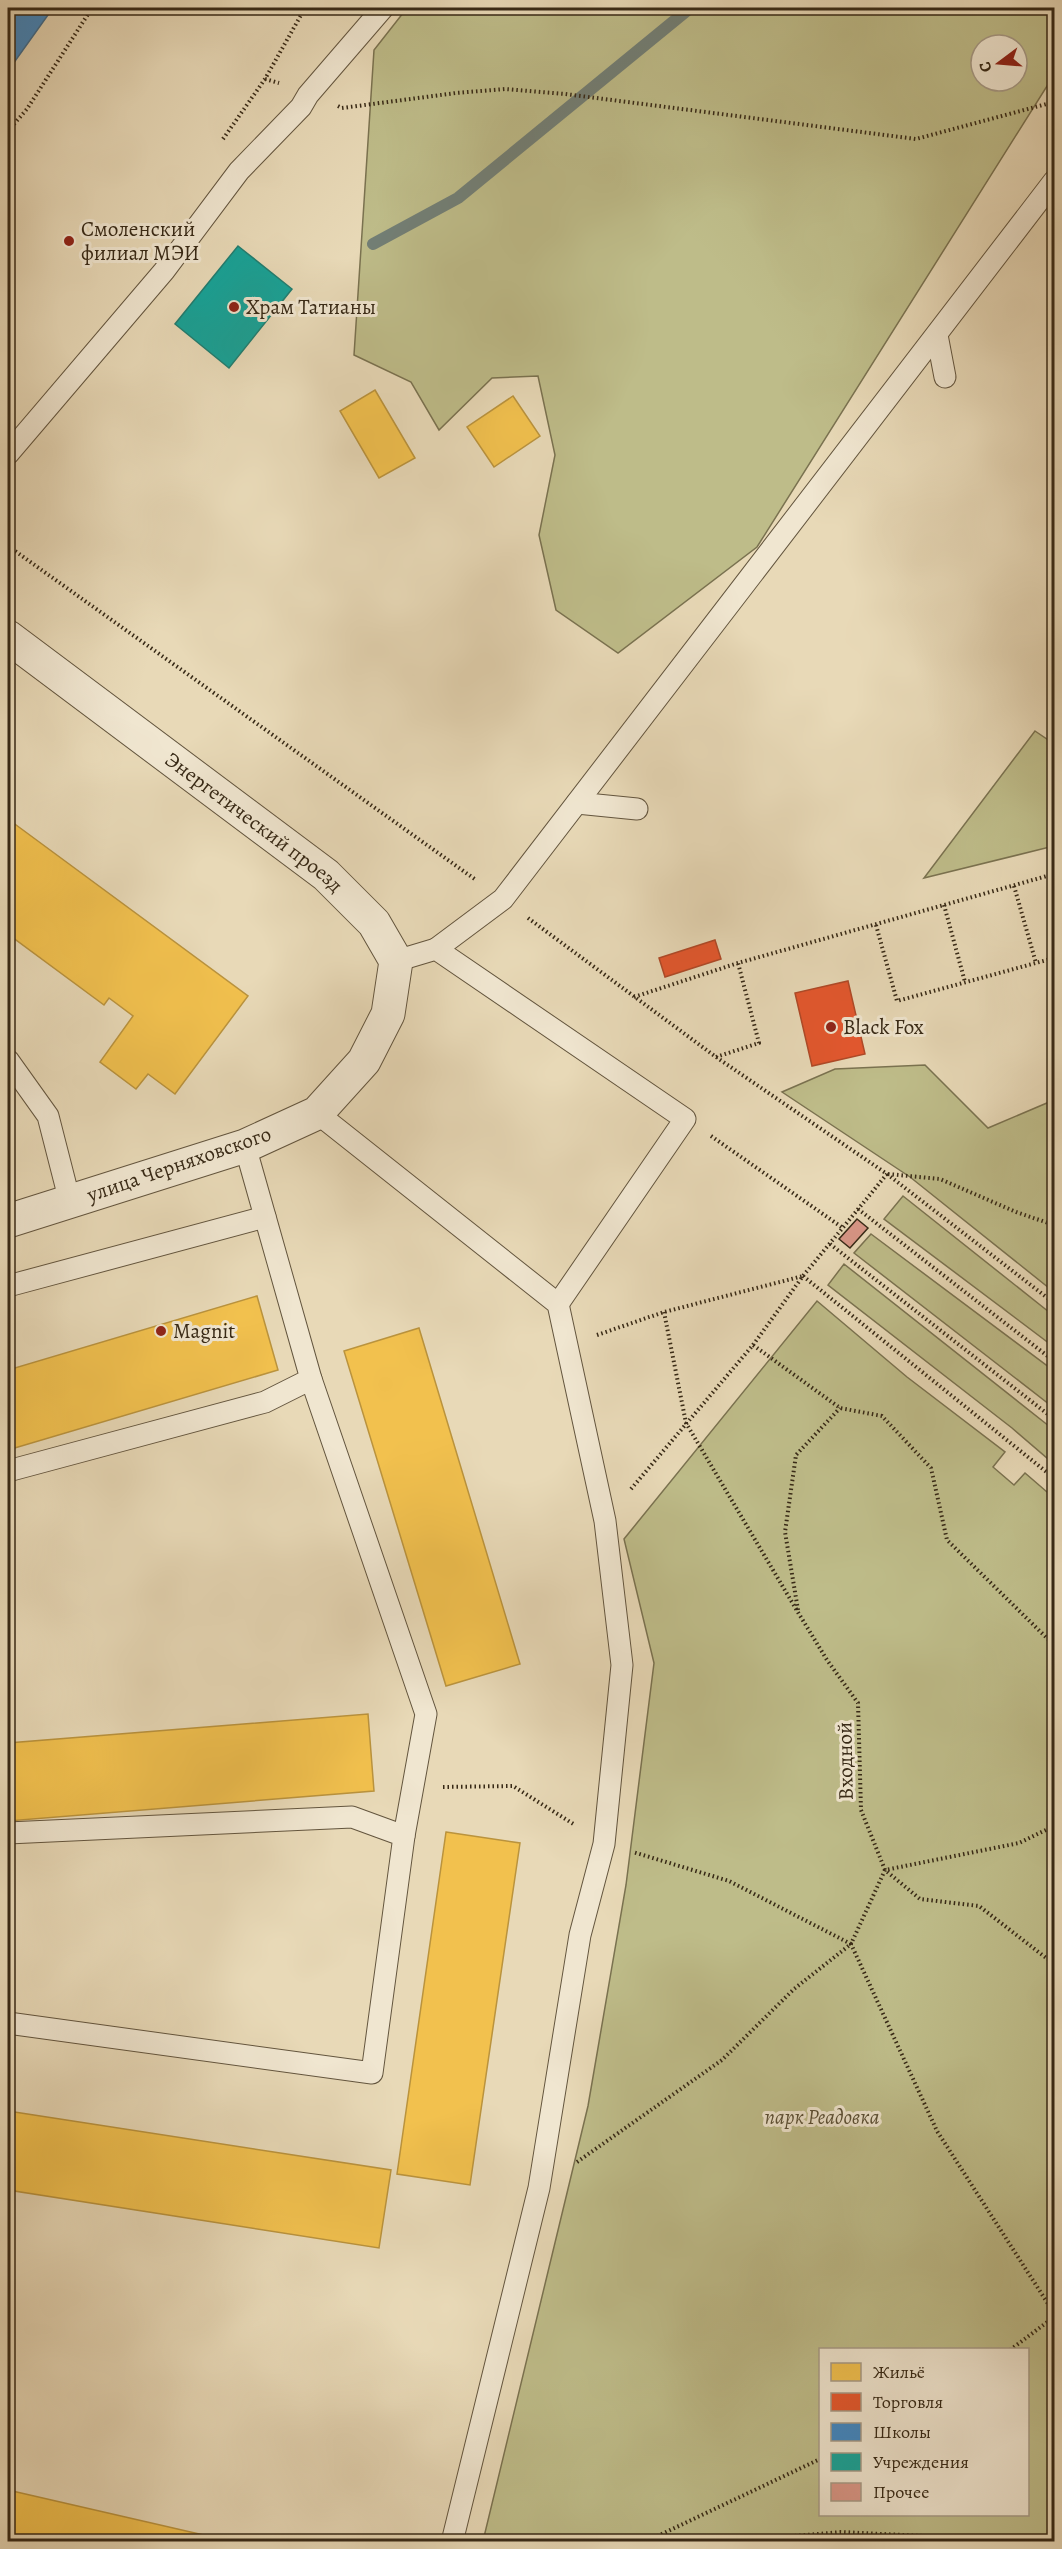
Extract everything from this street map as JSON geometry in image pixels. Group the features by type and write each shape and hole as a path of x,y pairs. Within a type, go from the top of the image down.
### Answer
{"street":[{"name":"Энергетический проезд","path":"8,637 326,875 374,923 396,961"},
{"name":"улица Черняховского","path":"8,1221 245,1146 317,1113 363,1060 388,1014 396,961"}],"lane":[{"path":"8,454 164,271 239,171 301,107 308,95 383,8"},
{"path":"396,961 436,949 504,899 1054,181"},
{"path":"937,335 945,377"},
{"path":"577,803 637,809"},
{"path":"436,949 685,1119 558,1304"},
{"path":"8,1060 48,1116 70,1202"},
{"path":"317,1113 558,1304 605,1521 622,1665 604,1844 580,1935 539,2188 453,2541"},
{"path":"8,2023 372,2073 404,1836 426,1714 311,1379 245,1146"},
{"path":"8,1286 265,1217"},
{"path":"8,1471 265,1402 311,1379"},
{"path":"8,1833 352,1817 404,1836"}],"path":[{"path":"8,131 27,109 92,8"},
{"path":"342,108 505,89 565,94 916,139 1054,102"},
{"path":"8,546 504,899 633,998 887,1174 1054,1303"},
{"path":"633,998 738,963 1054,874"},
{"path":"1014,886 1036,963"},
{"path":"944,905 965,982"},
{"path":"876,925 897,1001 1054,958"},
{"path":"716,1057 759,1043 738,963"},
{"path":"685,1119 843,1228"},
{"path":"605,1521 753,1345 803,1276 887,1174"},
{"path":"887,1174 940,1179 1016,1212 1054,1225"},
{"path":"858,1209 1054,1361"},
{"path":"830,1244 1054,1419"},
{"path":"567,1345 663,1312 803,1276"},
{"path":"803,1276 1054,1478"},
{"name":"Входной","path":"663,1312 686,1423 827,1660 858,1703 861,1810 885,1870 920,1899 979,1906 1054,1964"},
{"path":"753,1345 840,1408 882,1416 931,1468 947,1539 1054,1645"},
{"path":"799,1614 785,1532 796,1455 840,1408"},
{"path":"539,2188 722,2060 794,1989 851,1944 885,1870 1019,1843 1054,1826"},
{"path":"851,1944 937,2131 1054,2315 1011,2348"},
{"path":"645,2541 819,2459"},
{"path":"723,2541 841,2532 965,2538 983,2541"}],"green space":[{"path":"407,8 1054,8 1054,75 757,547 618,653 556,610 539,535 555,455 538,376 492,378 439,430 411,382 354,355 374,50"},
{"path":"1035,731 1054,744 1054,846 924,878"},
{"path":"925,1065 988,1128 1054,1100 1054,1292 910,1177 782,1092 835,1069"},
{"path":"903,1196 1054,1316 1054,1347 884,1219"},
{"path":"871,1234 1054,1371 1054,1408 854,1253"},
{"path":"844,1264 1054,1430 1054,1464 1012,1428 828,1285"},
{"name":"парк Реадовка","path":"817,1301 907,1377 1005,1452 993,1467 1014,1485 1025,1473 1054,1498 1054,2541 483,2541 588,2106 626,1885 654,1663 624,1539"}],"building: Жильё":[{"path":"375,390 415,458 379,478 340,411"},
{"path":"513,396 540,436 494,467 467,427"},
{"path":"8,819 248,996 175,1094 148,1074 136,1089 100,1062 133,1016 109,998 104,1005 8,934"},
{"path":"257,1296 278,1370 8,1450 8,1370"},
{"path":"419,1328 520,1664 446,1686 344,1351"},
{"path":"368,1714 374,1791 8,1821 8,1743"},
{"path":"446,1832 520,1843 470,2185 397,2174"},
{"path":"8,2111 391,2170 379,2248 8,2190"},
{"path":"8,2490 234,2542 8,2542"}],"building: Торговля":[{"path":"715,940 721,959 665,977 659,958"},
{"path":"848,981 865,1054 812,1066 795,993"}],"building: Школы":[{"path":"8,8 53,8 8,71"}],"building: Учреждения":[{"name":"Храм Татианы","path":"238,246 292,289 229,368 175,324"}],"building: Прочее":[{"path":"857,1219 868,1228 850,1248 839,1239"}],"waterway":[{"path":"373,244 458,198 690,8"}],"place":[{"name":"Смоленский филиал МЭИ","path":"69,241"},
{"name":"Храм Татианы","path":"234,307"},
{"name":"Black Fox","path":"831,1027"},
{"name":"Magnit","path":"161,1331"}]}
